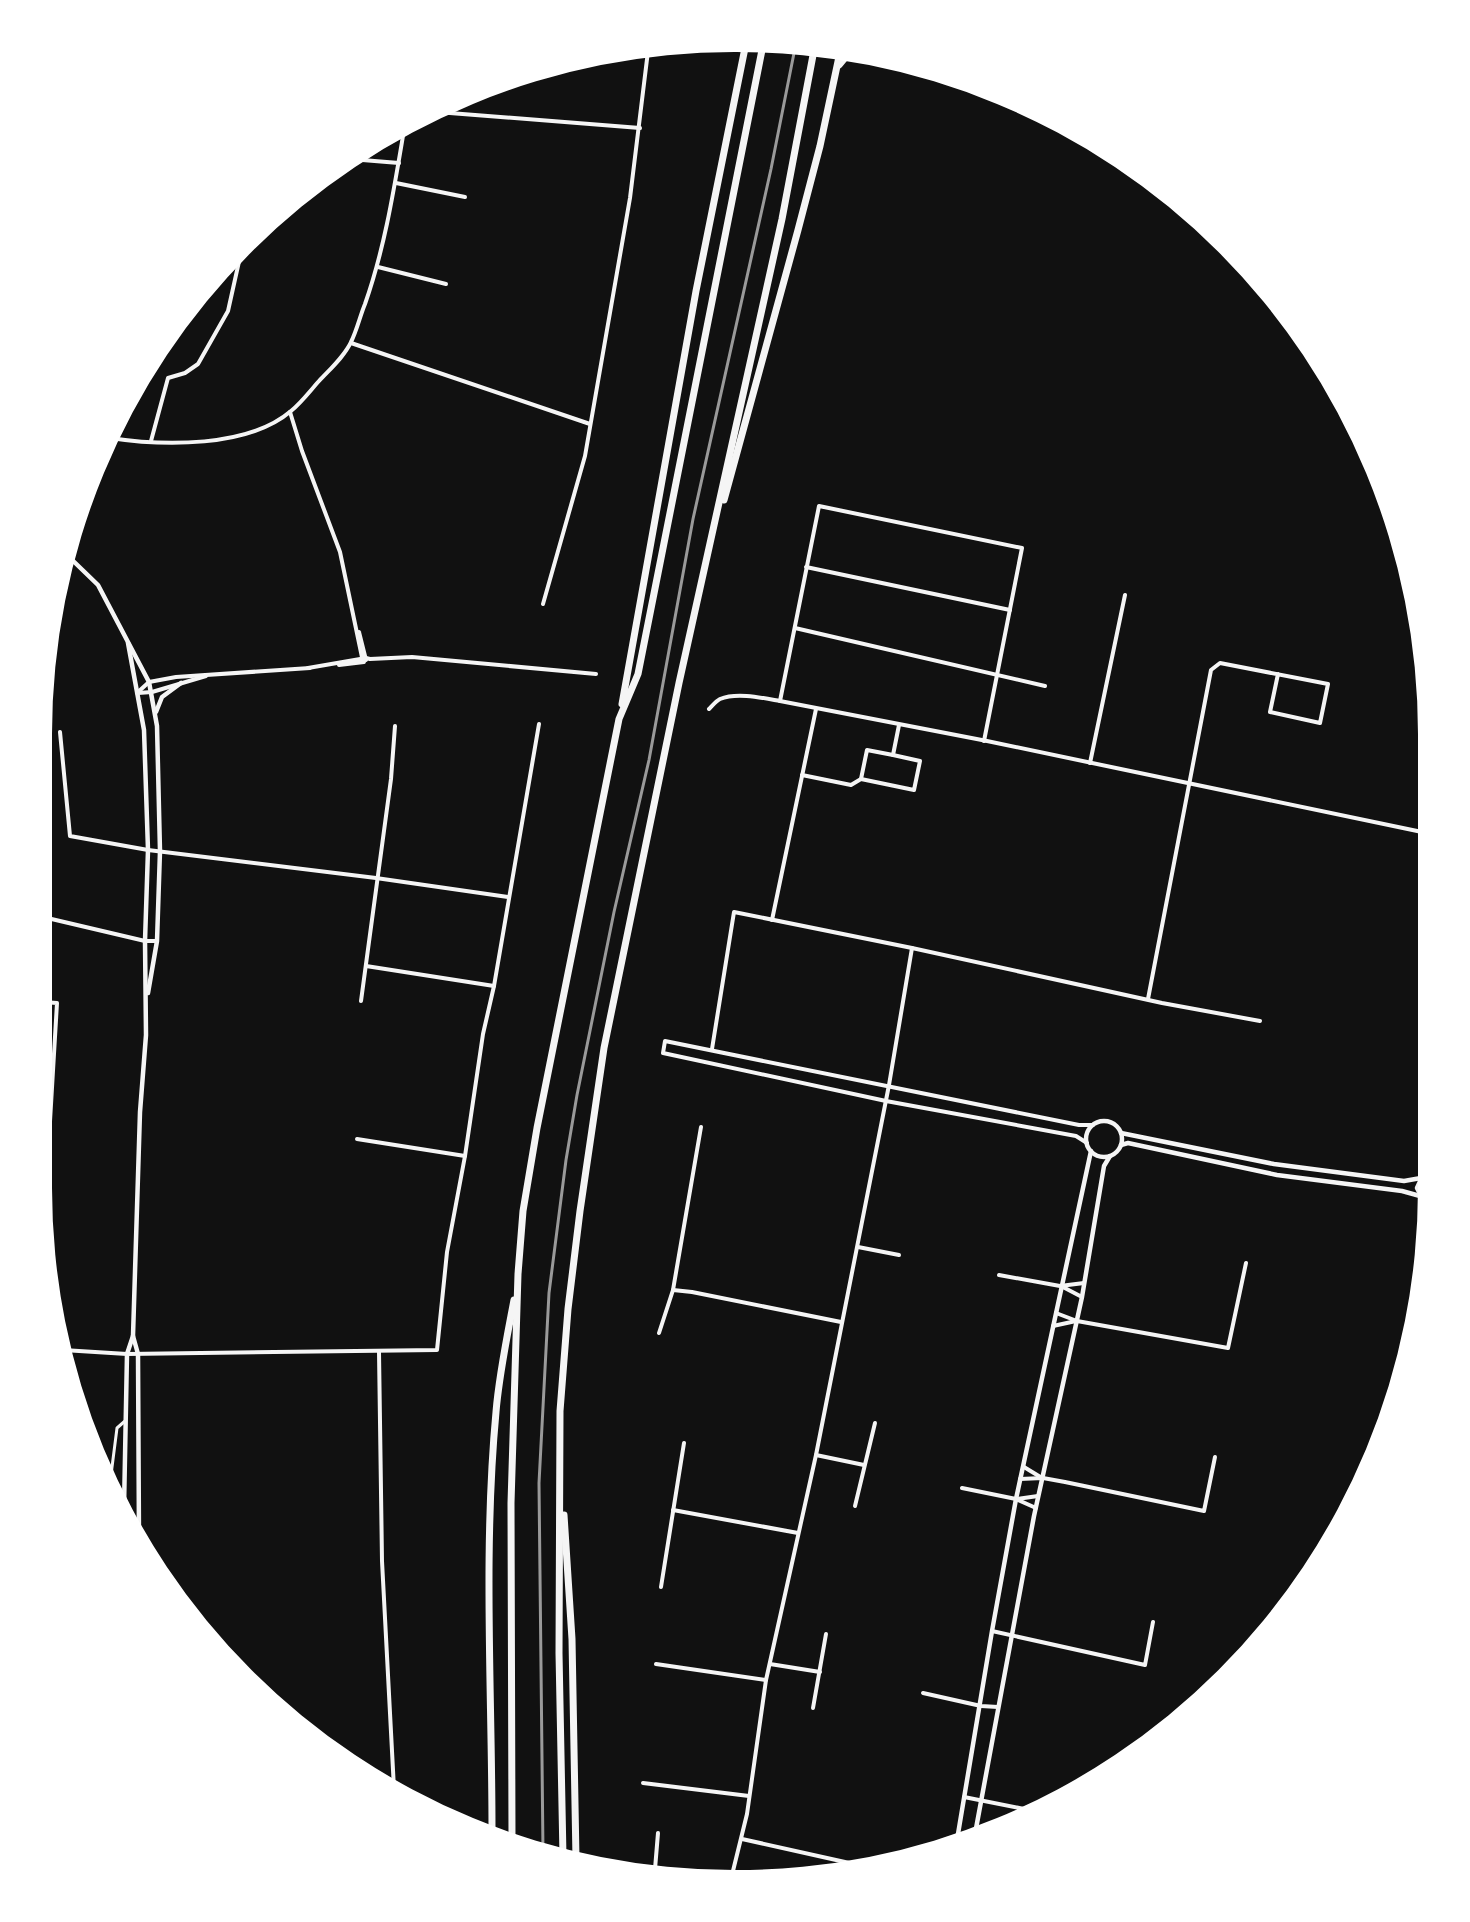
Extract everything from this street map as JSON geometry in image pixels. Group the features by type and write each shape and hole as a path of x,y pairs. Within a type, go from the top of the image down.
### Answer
{"highway":[{"path":"512,1832 511,1503 518,1274 523,1211 537,1128 619,719 696,291 743,52"},
{"path":"619,719 638,674 761,53"},
{"path":"563,1847 559,1653 560,1411 568,1309 580,1211 604,1048 699,593 782,219 813,57"},
{"path":"699,593 798,230 839,61"},
{"path":"838,67 842,61"},
{"path":"492,1824 488,1612 493,1464 496,1412 518,1274"},
{"path":"560,1461 572,1639 576,1850"}],"street":[{"path":"543,604 585,456 628,210 647,58"},
{"path":"454,113 640,128"},
{"path":"120,439 197,442 229,438 261,429 290,412 336,363 351,343 378,267 403,139"},
{"path":"368,160 399,163"},
{"path":"396,183 465,197"},
{"path":"378,267 446,284"},
{"path":"151,441 168,378 185,373 198,364 228,311 238,268"},
{"path":"351,343 590,424"},
{"path":"290,412 302,451 340,552 365,660"},
{"path":"780,701 819,506 1022,548 984,741"},
{"path":"75,563 98,585 122,627 152,692 155,714 160,851 157,941 146,1005"},
{"path":"806,567 1010,610"},
{"path":"1090,763 1125,595"},
{"path":"795,628 1045,686"},
{"path":"125,1492 127,1354 133,1336 146,1005 145,941 148,850 144,730 128,643"},
{"path":"137,693 149,682 181,676 309,668 365,660 412,657 596,674"},
{"path":"1148,999 1211,670 1220,663 1278,674 1328,684 1320,723 1270,712 1278,674"},
{"path":"137,693 152,692 215,674"},
{"path":"155,714 162,698 181,683"},
{"path":"709,709 720,699 758,697 984,741 1418,831"},
{"path":"772,920 816,709"},
{"path":"73,1351 138,1354 437,1350 447,1252 465,1156 483,1034 494,986 508,897 528,798 539,724"},
{"path":"893,755 899,725"},
{"path":"361,1001 391,778 395,726"},
{"path":"60,732 70,836 148,850 508,897"},
{"path":"802,775 851,785 861,779 914,790 920,760 867,750 861,779"},
{"path":"712,1049 734,912 1260,1021"},
{"path":"52,919 145,941 157,941"},
{"path":"734,1870 742,1839 766,1680 816,1455 841,1322 858,1247 912,948"},
{"path":"366,966 494,986"},
{"path":"52,1003 57,1003 52,1088"},
{"path":"1093,1125 1079,1125 665,1041 663,1053 886,1101 1076,1136 1087,1143 1091,1151 1102,1157 1110,1156"},
{"path":"976,1825 1038,1496 1082,1297 1104,1166 1121,1145 1121,1133 1115,1125 1109,1122 1099,1122 1088,1131 1087,1143"},
{"path":"659,1333 673,1290 700,1127"},
{"path":"1121,1133 1274,1164 1404,1181 1418,1179"},
{"path":"357,1139 465,1156"},
{"path":"1121,1145 1128,1143 1277,1175 1402,1191 1418,1196"},
{"path":"958,1831 1016,1499 1060,1286 1091,1151"},
{"path":"858,1247 898,1255"},
{"path":"1056,1313 1077,1321 1228,1348 1246,1263"},
{"path":"999,1275 1060,1286 1082,1297"},
{"path":"1060,1286 1084,1283"},
{"path":"673,1290 841,1322"},
{"path":"1053,1326 1077,1321"},
{"path":"133,1336 138,1354 139,1519"},
{"path":"379,1352 382,1561 393,1778"},
{"path":"112,1466 117,1428 127,1420"},
{"path":"855,1506 875,1423"},
{"path":"661,1587 684,1443"},
{"path":"816,1455 864,1465"},
{"path":"1020,1479 1043,1478 1204,1511 1215,1457"},
{"path":"1024,1467 1043,1478"},
{"path":"962,1488 1016,1499 1036,1508"},
{"path":"1016,1499 1038,1496"},
{"path":"673,1510 798,1533"},
{"path":"992,1631 1145,1665 1153,1622"},
{"path":"813,1708 826,1634"},
{"path":"656,1664 766,1680"},
{"path":"770,1664 820,1672"},
{"path":"924,1693 981,1706 998,1707"},
{"path":"643,1783 749,1796"},
{"path":"964,1797 1018,1808"},
{"path":"655,1865 658,1833"},
{"path":"742,1839 841,1861"}],"railway":[{"path":"543,1841 539,1483 549,1293 566,1160 614,912 649,760 693,519 771,169 794,55"}]}
